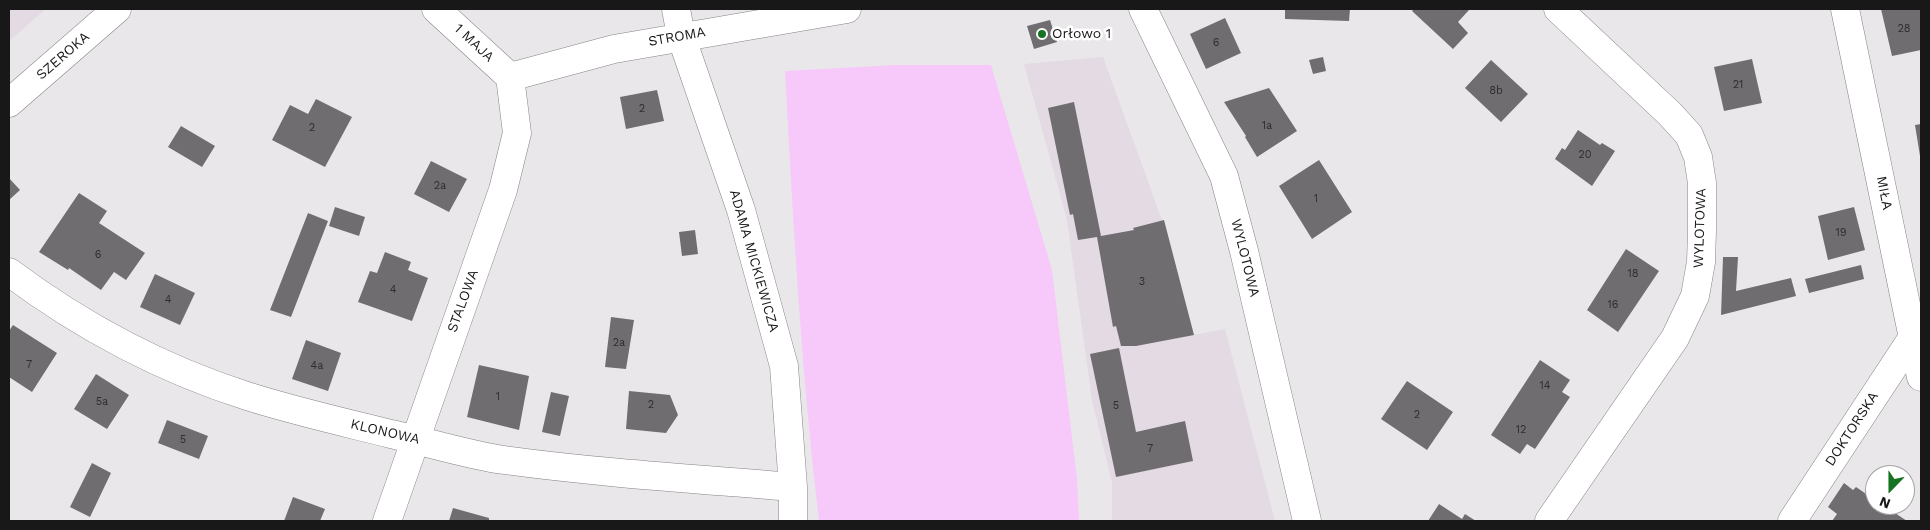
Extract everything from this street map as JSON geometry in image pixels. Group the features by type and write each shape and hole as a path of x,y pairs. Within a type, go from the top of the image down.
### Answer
{"street":[{"name":"SZEROKA","path":"9,103 117,9"},
{"name":"1 MAJA","path":"436,9 510,78"},
{"name":"ADAMA MICKIEWICZA","path":"676,9 681,36 741,210 784,366 793,487 793,521"},
{"name":"STROMA","path":"510,78 614,49 847,9"},
{"name":"WYLOTOWA","path":"1143,9 1224,176 1244,251 1307,521"},
{"name":"WYLOTOWA","path":"1549,521 1675,338 1695,296 1701,262 1702,231 1702,182 1698,157 1689,135 1670,114 1558,9"},
{"name":"MIŁA","path":"1846,9 1921,377"},
{"name":"STALOWA","path":"387,521 502,190 517,132 510,78"},
{"name":"KLONOWA","path":"9,272 95,329 171,367 246,396 337,421 502,460 625,473 793,487"},
{"name":"DOKTORSKA","path":"1792,521 1913,337"}],"shaded area":[{"path":"9,9 46,9 9,41"},
{"path":"1103,57 1162,220 1194,335 1225,329 1275,521 1112,521 1112,483 1092,400 1067,220 1024,64"},
{"path":"895,65 991,65 1052,270 1077,479 1079,521 819,521 802,352 785,71"}],"building":[{"path":"1285,9 1350,9 1349,21 1285,19"},
{"path":"1414,9 1468,9 1458,22 1468,33 1453,49 1412,11"},
{"path":"1881,9 1921,9 1921,50 1892,56"},
{"path":"1225,18 1241,53 1206,69 1190,34"},
{"name":"Orłowo 1","path":"1050,20 1057,42 1034,49 1027,26"},
{"path":"1323,57 1326,71 1313,74 1309,60"},
{"path":"1752,59 1762,103 1724,111 1714,67"},
{"path":"1491,60 1528,94 1501,122 1465,88"},
{"path":"1269,88 1297,131 1257,157 1224,102"},
{"path":"657,90 664,121 626,129 620,97"},
{"path":"316,99 352,117 325,167 272,140 290,105 308,114"},
{"path":"1074,102 1101,236 1134,230 1133,228 1164,220 1194,335 1136,346 1121,346 1116,326 1113,327 1097,237 1078,240 1073,214 1070,215 1048,108"},
{"path":"1921,124 1921,156 1920,156 1915,125"},
{"path":"181,126 215,146 202,167 168,147"},
{"path":"1578,130 1600,145 1602,143 1615,151 1592,186 1555,159 1562,148 1565,150"},
{"path":"1319,160 1352,212 1312,239 1279,186"},
{"path":"431,161 467,179 449,212 414,194"},
{"path":"9,178 20,190 9,200"},
{"path":"79,193 107,211 99,223 145,253 126,280 114,272 101,290 69,268 68,270 39,252"},
{"path":"335,207 365,217 359,236 329,226"},
{"path":"1854,207 1865,250 1828,260 1818,216"},
{"path":"308,213 328,221 291,317 270,310"},
{"path":"695,230 698,254 682,256 679,232"},
{"path":"1626,249 1659,271 1618,332 1587,310"},
{"path":"385,252 411,262 408,270 428,278 412,321 358,302 370,271 377,273"},
{"path":"1723,257 1738,257 1736,291 1791,278 1796,296 1721,315"},
{"path":"1861,265 1864,279 1809,293 1805,279"},
{"path":"155,274 195,293 180,325 140,307"},
{"path":"611,317 634,320 626,369 605,367"},
{"path":"13,325 57,353 32,392 9,377 9,331"},
{"path":"306,340 341,353 328,391 292,379"},
{"path":"1119,348 1136,432 1185,421 1193,461 1116,477 1090,354"},
{"path":"1540,360 1570,380 1562,392 1570,397 1535,449 1527,444 1520,454 1491,435"},
{"path":"479,365 529,376 519,430 467,417"},
{"path":"96,374 129,395 107,429 74,409"},
{"path":"1407,381 1453,412 1427,450 1381,419"},
{"path":"629,391 670,395 678,415 666,433 626,429"},
{"path":"551,392 569,396 560,436 542,432"},
{"path":"167,420 208,436 199,459 158,443"},
{"path":"92,463 111,473 90,517 70,507"},
{"path":"1844,483 1853,490 1856,487 1865,493 1865,515 1898,515 1907,521 1832,521 1837,514 1828,507"},
{"path":"293,497 325,509 320,521 284,521"},
{"path":"1439,504 1462,519 1465,514 1476,521 1428,521"},
{"path":"453,508 489,518 489,521 449,521"}],"place":[{"name":"Orłowo 1","path":"1042,34"}]}
